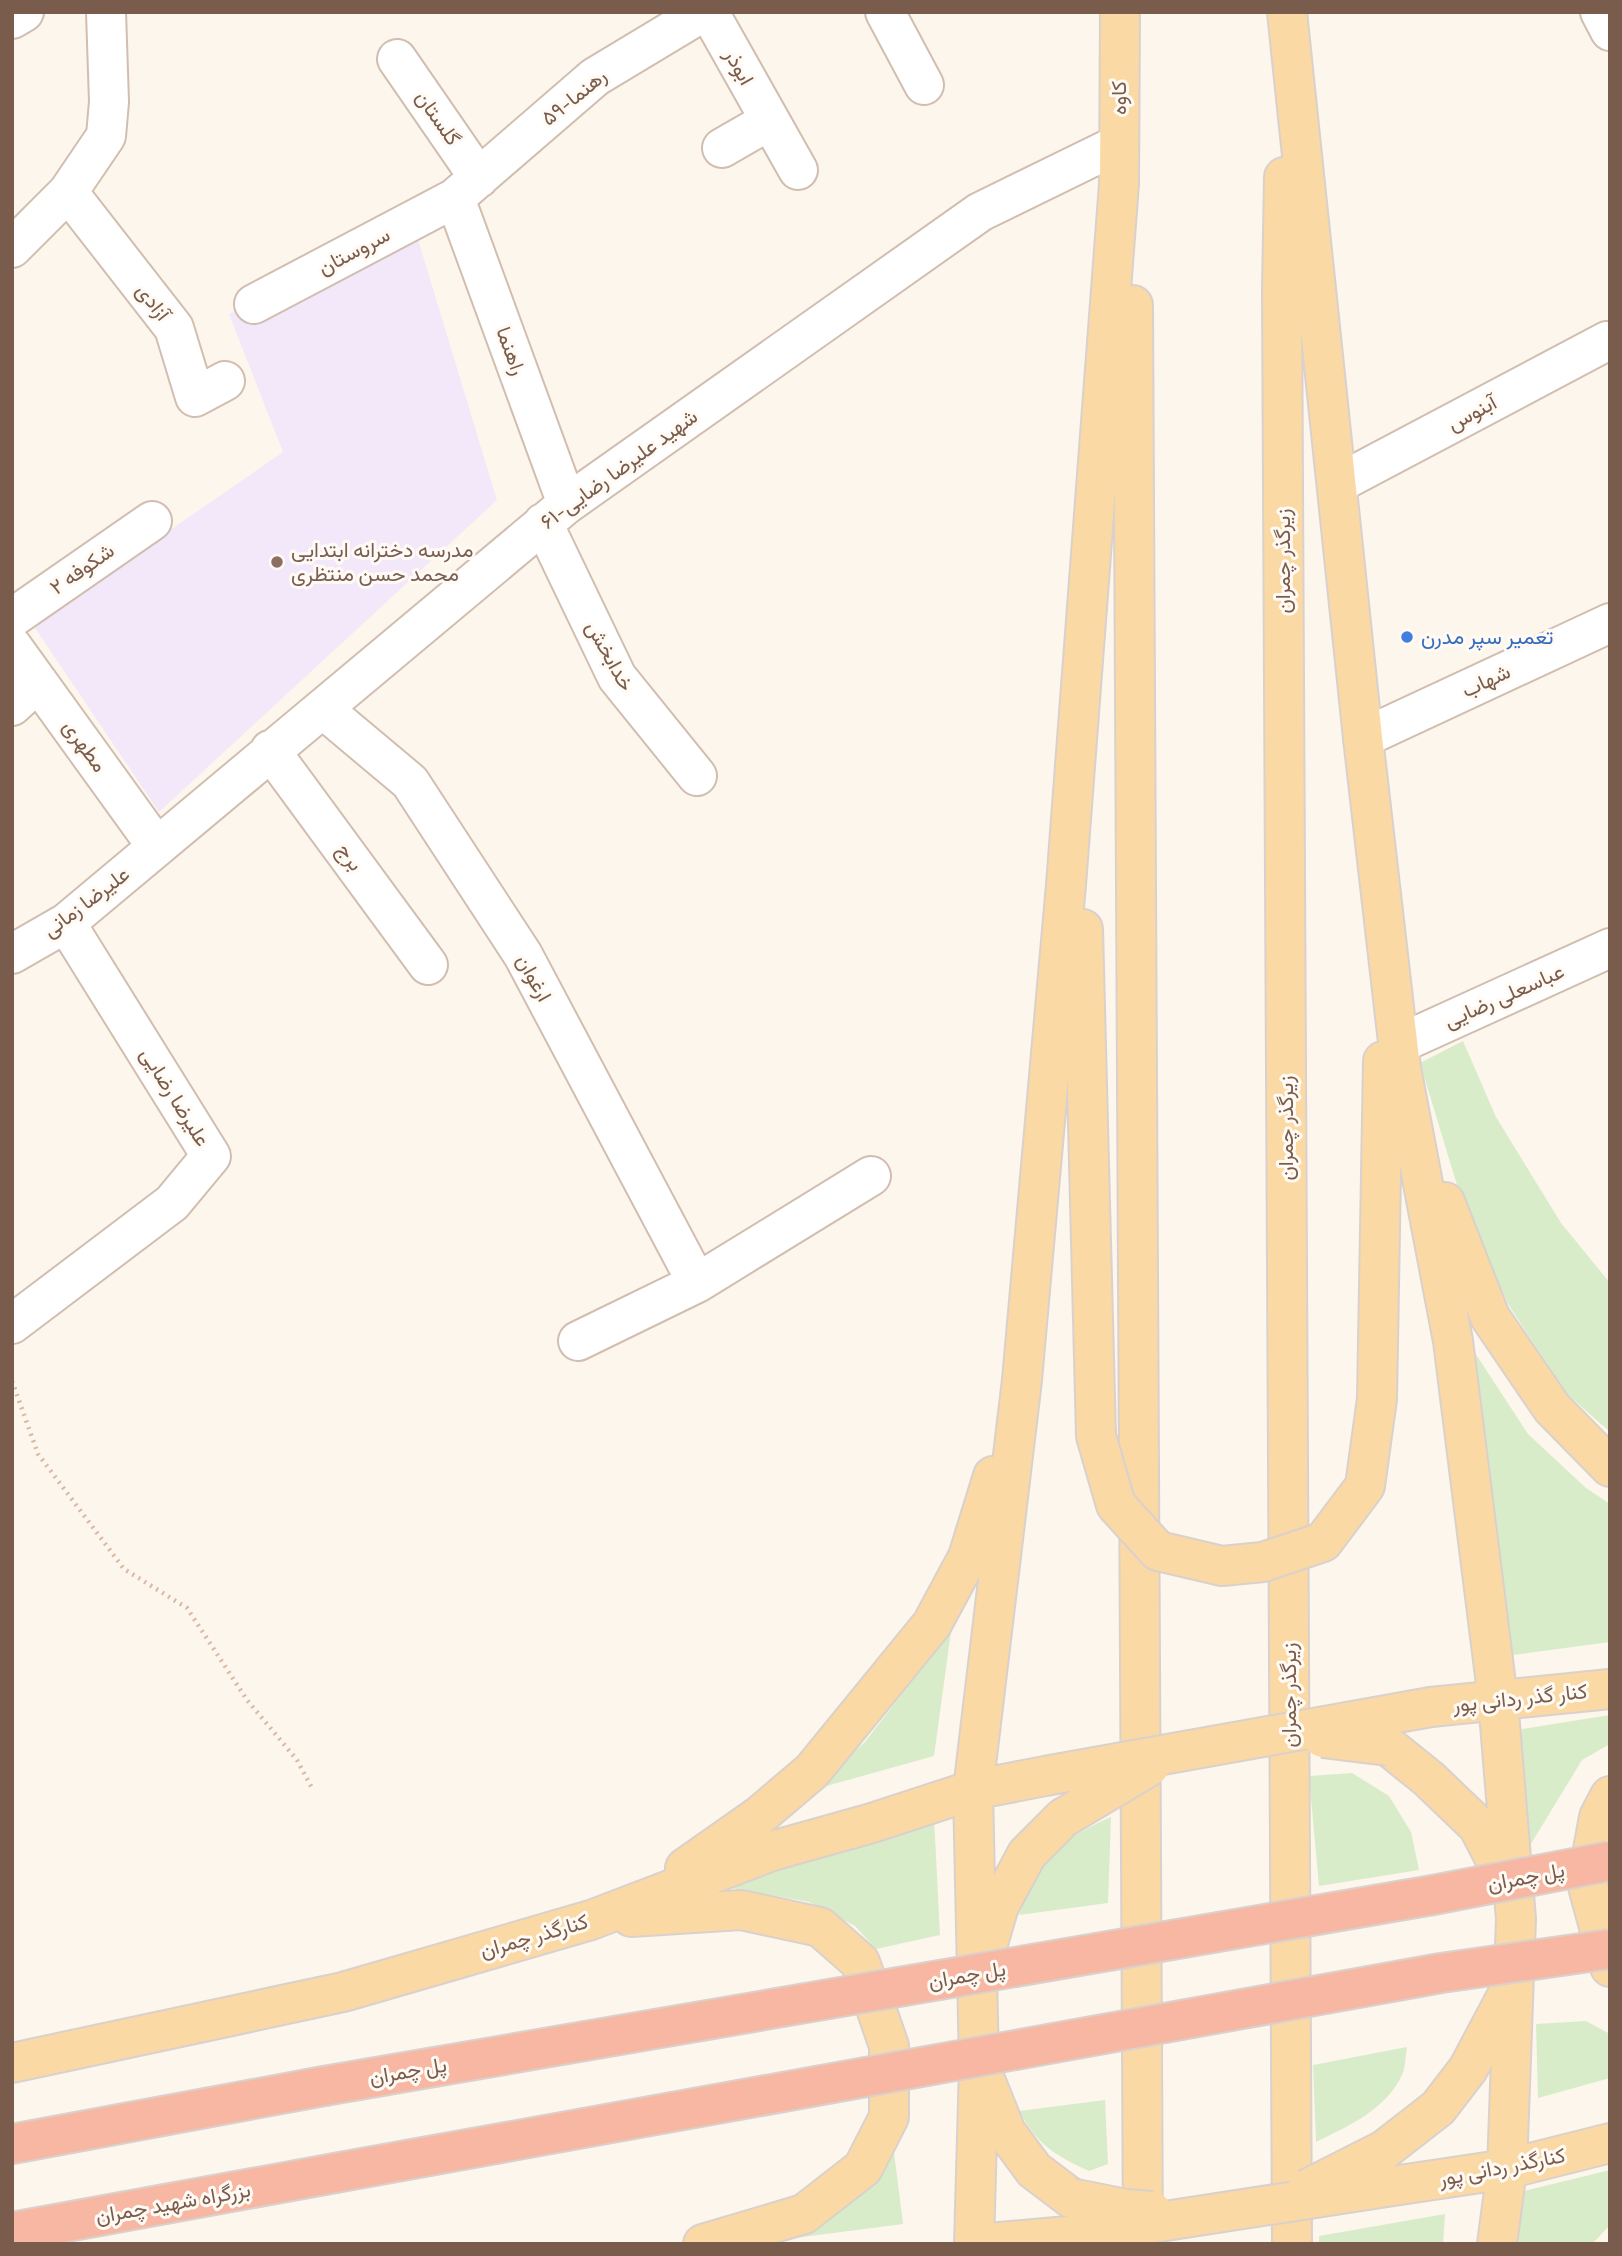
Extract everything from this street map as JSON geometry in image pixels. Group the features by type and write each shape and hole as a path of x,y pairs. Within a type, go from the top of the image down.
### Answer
{"highway":[{"name":"پل چمران","path":"12,2144 324,2086 1433,1895 1610,1861"},
{"name":"بزرگراه شهید چمران","path":"12,2232 1441,1973 1610,1949"}],"main road":[{"name":"کاوه","path":"1119,184 1120,12"},
{"path":"1287,12 1363,738 1400,1056 1453,1341 1498,1700 1516,1919 1507,2169 1497,2244"},
{"name":"زیرگذر چمران","path":"1287,12 1282,303 1292,2244"},
{"path":"1119,184 1078,735 1022,1380 973,1790 979,2065 976,2244 1068,2236 1277,2204 1389,2168 1468,2069 1514,1982"},
{"path":"1119,184 1133,291 1143,2244"},
{"path":"1078,735 1096,1436 1116,1505 1158,1551 1222,1566 1263,1562 1323,1542 1365,1486 1377,1399 1385,914"},
{"path":"1400,1056 1454,1227 1490,1317 1552,1408 1610,1467"},
{"path":"591,1920 697,1861 759,1816 812,1770 899,1666 932,1624 968,1557 1022,1380"},
{"name":"کنار گذر ردانی پور","path":"1279,1734 1431,1707 1610,1689"},
{"path":"1279,1734 1388,1746 1429,1779 1478,1826 1514,1894"},
{"name":"کنارگذر چمران","path":"12,2063 343,1992 591,1920 772,1851 872,1823 973,1790 1279,1734"},
{"path":"976,1982 999,1906 1027,1854 1063,1818 1169,1754"},
{"path":"1610,1796 1599,1817 1587,1883 1610,1967"},
{"path":"591,1920 741,1910 820,1927 860,1962 890,2046 889,2117 863,2168 804,2214 703,2244"},
{"path":"979,2065 1006,2132 1034,2170 1071,2198 1126,2209 1208,2215"},
{"name":"کنارگذر ردانی پور","path":"1389,2168 1507,2169 1610,2143"}],"street":[{"path":"12,19 24,12"},
{"path":"12,248 68,192 106,136 109,102 106,12"},
{"name":"۵۹-رهنما","path":"467,188 595,76 703,12"},
{"name":"ابوذر","path":"709,12 798,170"},
{"path":"885,12 924,85"},
{"path":"1600,12 1610,31"},
{"name":"گلستان","path":"397,59 467,188"},
{"path":"722,148 769,121"},
{"name":"۶۱-شهید علیرضا رضایی","path":"157,847 555,514 980,212 1119,144"},
{"name":"سروستان","path":"254,304 467,188"},
{"name":"راهنما","path":"467,188 555,514"},
{"name":"آزادی","path":"68,192 174,328 195,397 225,381"},
{"name":"آبنوس","path":"1337,484 1607,341"},
{"name":"خدابخش","path":"555,514 617,677 697,776"},
{"name":"شکوفه ۲","path":"12,618 152,521"},
{"name":"شهاب","path":"1363,738 1610,623"},
{"name":"مطهری","path":"12,646 25,694 157,847"},
{"name":"ارغوان","path":"323,709 410,782 523,955 697,1283"},
{"name":"برج","path":"270,750 428,965"},
{"name":"علیرضا زمانی","path":"12,954 66,923 157,847"},
{"name":"علیرضا رضایی","path":"12,1324 172,1203 211,1156 66,923"},
{"name":"عباسعلی رضایی","path":"1400,1056 1609,951"},
{"path":"578,1341 697,1283 871,1176"}],"path":[{"path":"12,1381 38,1454 124,1569 187,1608 247,1700 297,1760 312,1788"}],"shaded area":[{"name":"مدرسه دخترانه ابتدایی محمد حسن منتظری","path":"412,220 497,500 159,812 33,625 283,452 229,314"}],"green space":[{"path":"1463,1041 1496,1117 1561,1223 1610,1283 1610,1432 1567,1394 1508,1304 1460,1195 1420,1063"},
{"path":"1466,1339 1528,1434 1586,1488 1610,1504 1610,1642 1513,1655"},
{"path":"953,1617 934,1756 812,1790 865,1742 904,1691"},
{"path":"1610,1715 1610,1744 1582,1760 1529,1847 1517,1730"},
{"path":"1352,1773 1389,1796 1411,1832 1419,1870 1319,1886 1309,1776"},
{"path":"934,1817 940,1935 876,1949 855,1926 809,1902 725,1887"},
{"path":"1111,1817 1108,1903 1019,1915 1035,1880 1053,1854 1076,1835"},
{"path":"1586,2021 1610,2034 1610,2078 1538,2098 1536,2024"},
{"path":"1407,2047 1403,2072 1386,2098 1365,2116 1316,2142 1313,2065"},
{"path":"1105,2100 1108,2164 1089,2171 1048,2148 1019,2111"},
{"path":"893,2144 903,2224 764,2242"},
{"path":"1610,2170 1610,2225 1592,2244 1516,2244 1524,2191"},
{"path":"1445,2214 1443,2244 1319,2244 1319,2236"}],"place":[{"name":"مدرسه دخترانه ابتدایی محمد حسن منتظری","path":"277,562"},
{"name":"تعمیر سپر مدرن","path":"1407,637"}]}
